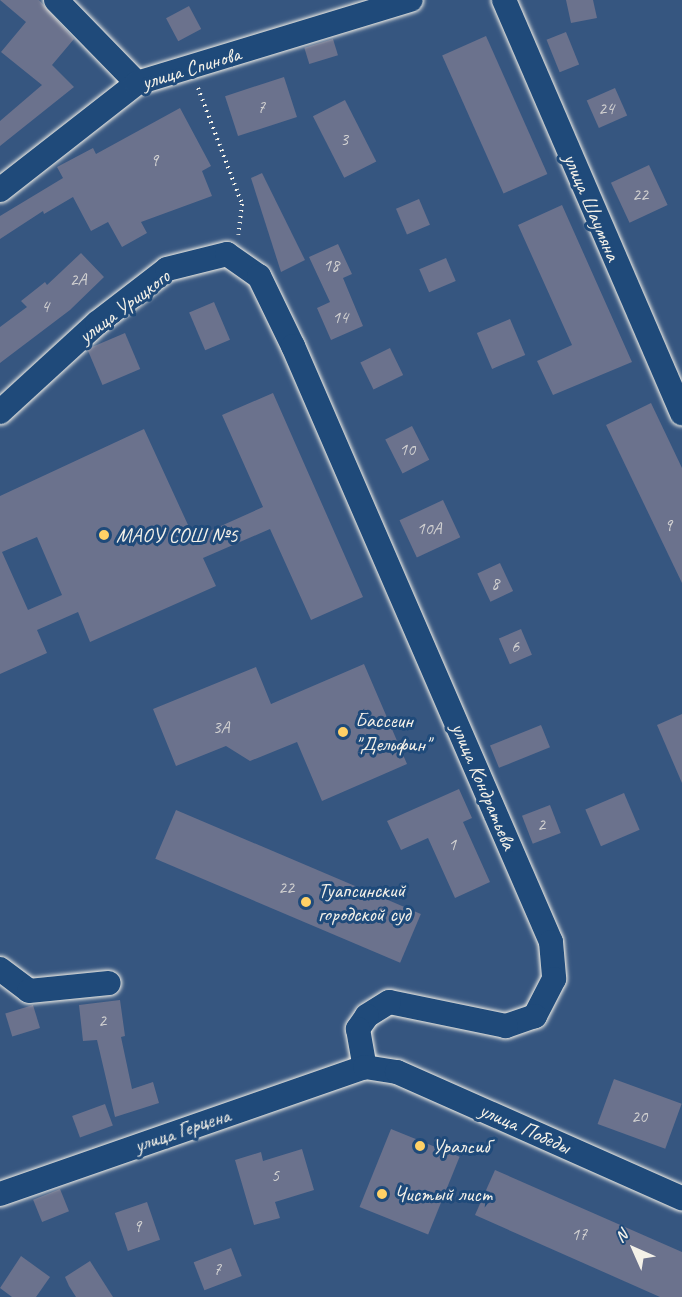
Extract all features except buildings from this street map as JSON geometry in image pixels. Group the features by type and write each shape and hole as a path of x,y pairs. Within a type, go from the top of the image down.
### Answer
{"street":[{"path":"56,0 136,83"},
{"name":"улица Спинова","path":"0,190 136,83 190,67 351,9 411,0"},
{"name":"улица Шаумяна","path":"504,0 682,413"},
{"name":"улица Урицкого","path":"0,412 97,323 167,269 223,254 227,254 259,276 294,346"},
{"name":"улица Кондратьева","path":"294,346 551,942 554,979 535,1016 506,1026 389,1002 367,1016 358,1029 365,1067"},
{"path":"0,969 29,991 109,982"},
{"name":"улица Герцена","path":"0,1194 365,1067"},
{"name":"улица Победы","path":"365,1067 397,1072 682,1198"}],"path":[{"path":"190,67 242,204 238,236 232,245"}],"place":[{"name":"МАОУ СОШ №5","path":"104,535"},
{"name":"Бассеин \"Дельфин\"","path":"343,732"},
{"name":"Туапсинский городской суд","path":"306,902"},
{"name":"Уралсиб","path":"420,1146"},
{"name":"Чистый лист","path":"382,1194"}]}
